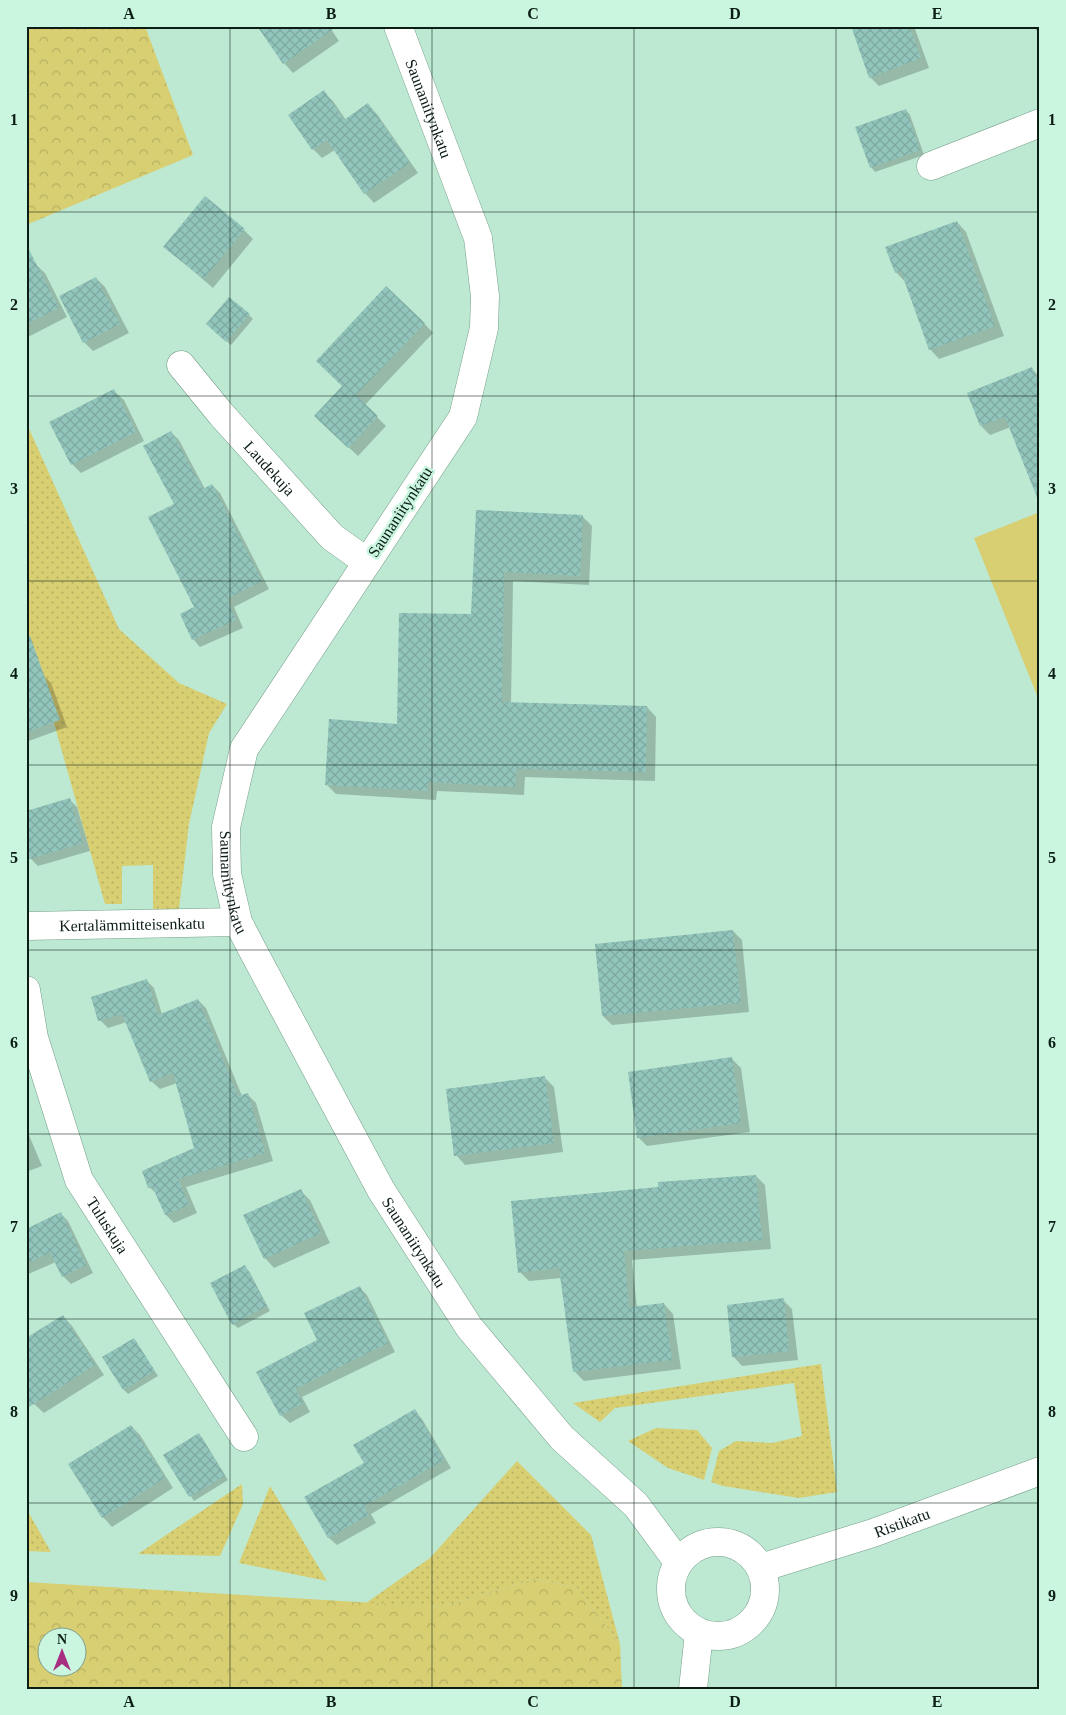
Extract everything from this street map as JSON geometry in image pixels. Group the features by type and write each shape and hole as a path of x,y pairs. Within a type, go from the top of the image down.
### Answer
{"street":[{"name":"Saunaniitynkatu","path":"398,26 478,238 485,296 484,328 463,417 244,749 226,827 227,874 238,922 381,1190 469,1327 562,1438 636,1505 678,1562"},
{"path":"931,166 1040,123"},
{"name":"Laudekuja","path":"181,365 221,414 332,537 367,562"},
{"name":"Kertalämmitteisenkatu","path":"26,926 238,922"},
{"name":"Tuluskuja","path":"26,990 34,1038 79,1180 244,1437"},
{"name":"Ristikatu","path":"761,1568 873,1533 1040,1471"},
{"path":"711,1542 727,1542 751,1555 761,1568 765,1581 765,1598 759,1614 753,1622 739,1632 723,1636 699,1633 685,1624 677,1614 671,1598 671,1580 678,1562 690,1551 711,1542"},
{"path":"693,1689 699,1633"}],"green space":[{"path":"26,26 145,26 193,155 26,225"},
{"path":"26,422 119,629 179,683 227,704 209,733 189,824 179,909 153,910 153,865 122,866 122,904 105,904 26,624"},
{"path":"1040,512 1040,703 974,538"},
{"path":"821,1364 837,1492 799,1498 723,1486 711,1482 719,1451 736,1441 772,1443 802,1436 794,1383 615,1408 600,1422 573,1403"},
{"path":"656,1428 697,1430 712,1448 704,1480 668,1468 628,1441"},
{"path":"517,1461 591,1535 620,1644 576,1587 535,1579 443,1607 366,1603 430,1558"},
{"path":"242,1484 243,1504 220,1556 138,1554"},
{"path":"270,1486 327,1581 239,1563"},
{"path":"26,1508 51,1552 26,1551"},
{"path":"535,1579 576,1587 620,1644 622,1689 26,1689 26,1582 443,1607"}],"building":[{"path":"257,26 338,26 283,64"},
{"path":"851,26 909,26 921,58 869,78"},
{"path":"324,90 344,120 368,103 410,163 364,194 327,140 312,150 288,115"},
{"path":"906,109 920,150 870,168 855,127"},
{"path":"205,196 245,229 204,279 163,247"},
{"path":"957,221 995,326 929,350 901,271 895,273 885,247"},
{"path":"26,244 59,308 26,324"},
{"path":"96,277 120,324 83,343 59,296"},
{"path":"386,286 425,323 356,395 378,416 348,448 314,416 342,386 316,361"},
{"path":"229,297 250,314 226,342 206,324"},
{"path":"1032,367 1040,387 1040,499 1038,500 1005,417 980,426 967,393"},
{"path":"114,389 136,432 71,465 49,422"},
{"path":"171,431 203,489 212,484 262,581 227,599 236,620 192,640 180,614 194,607 148,517 174,504 143,446"},
{"path":"476,510 583,515 580,576 504,572 502,702 647,706 646,772 516,769 515,787 428,782 427,791 325,785 329,719 397,724 399,613 471,614"},
{"path":"30,636 60,720 26,732 26,637"},
{"path":"70,798 83,843 26,860 26,811"},
{"path":"733,930 741,1003 602,1016 595,944"},
{"path":"147,979 158,1015 198,999 238,1096 248,1093 265,1153 178,1179 189,1205 165,1215 152,1186 148,1188 142,1171 194,1148 173,1073 150,1082 122,1014 98,1021 91,997"},
{"path":"732,1057 741,1123 637,1138 628,1072"},
{"path":"545,1076 554,1143 454,1156 446,1089"},
{"path":"756,1175 762,1240 624,1251 629,1307 664,1303 672,1360 573,1372 559,1268 518,1273 511,1201 658,1187 658,1182"},
{"path":"301,1189 321,1233 264,1259 243,1215"},
{"path":"61,1212 86,1265 62,1277 50,1253 26,1264 26,1229"},
{"path":"245,1265 267,1306 232,1325 210,1283"},
{"path":"360,1286 388,1343 295,1389 303,1403 280,1416 256,1372 317,1340 304,1313"},
{"path":"784,1298 789,1351 732,1357 727,1305"},
{"path":"63,1315 95,1365 26,1409 26,1338"},
{"path":"134,1338 155,1371 123,1390 102,1357"},
{"path":"415,1409 444,1460 364,1506 369,1515 328,1538 304,1497 364,1463 353,1445"},
{"path":"131,1425 165,1478 102,1518 68,1464"},
{"path":"199,1433 225,1476 189,1497 163,1455"}]}
